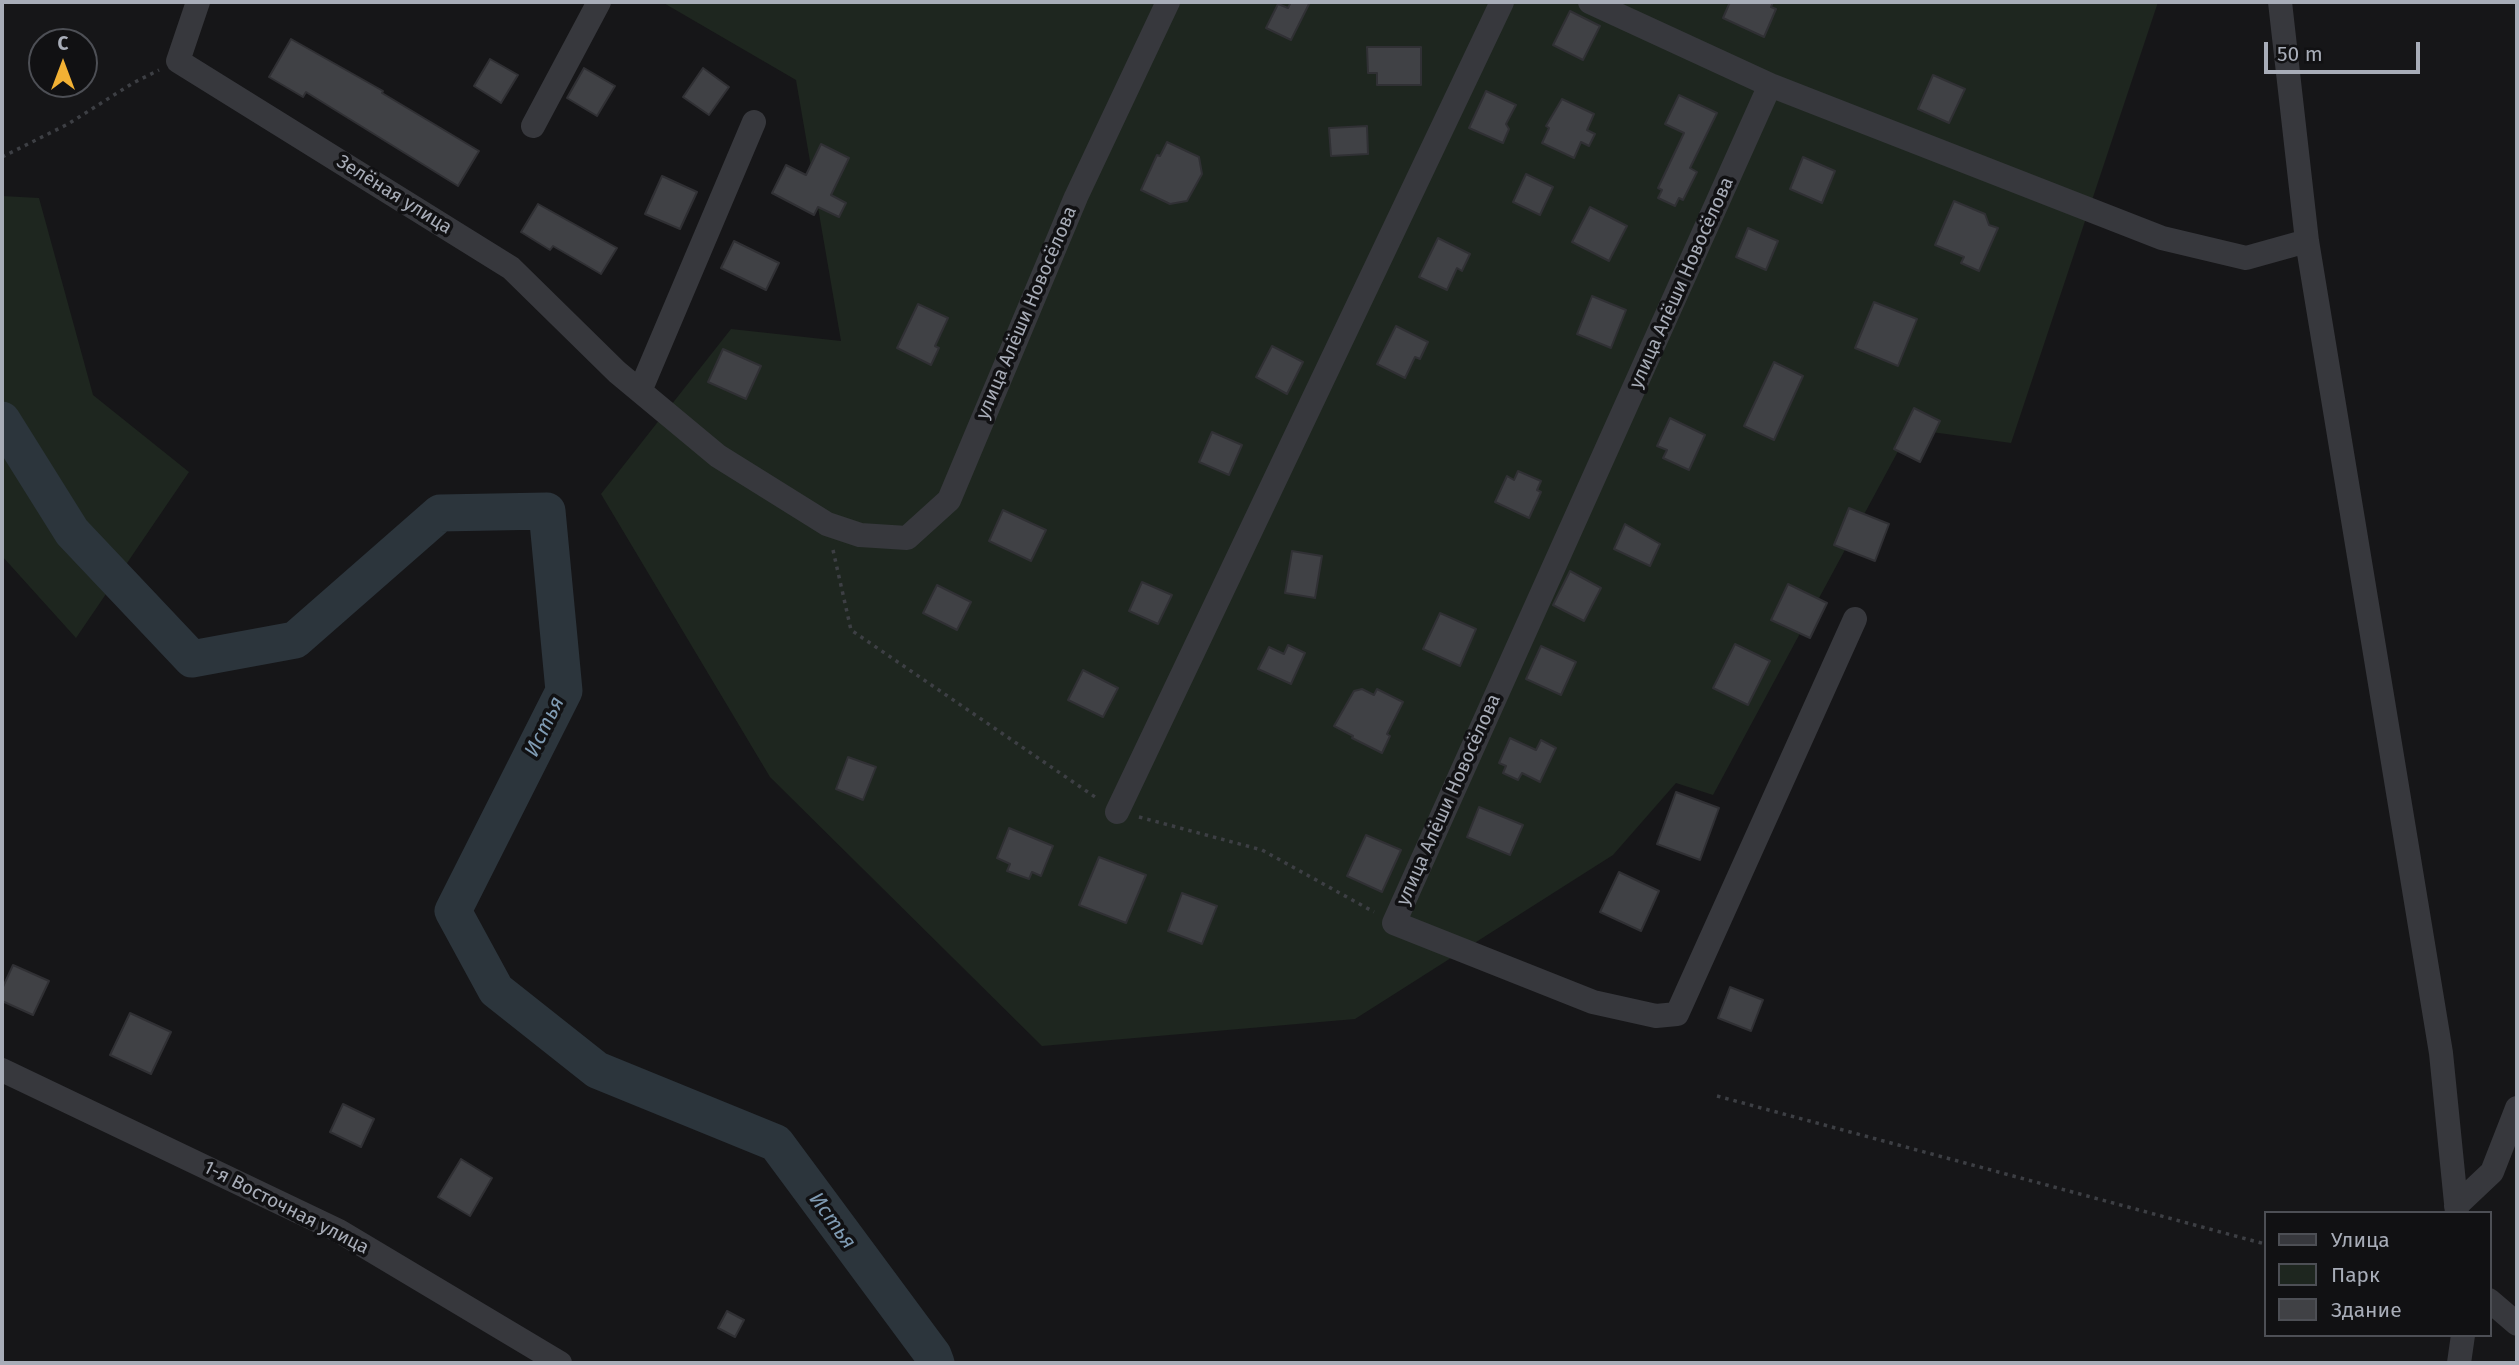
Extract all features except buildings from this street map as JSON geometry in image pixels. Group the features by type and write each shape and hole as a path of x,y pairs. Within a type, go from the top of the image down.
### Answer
{"street":[{"path":"178,61 198,2"},
{"path":"533,126 599,2"},
{"name":"улица Алёши Новосёлова","path":"827,524 860,535 907,538 949,500 1076,197 1168,2"},
{"path":"1117,812 1502,2"},
{"path":"1590,2 1770,85 2162,238 2246,258 2307,241"},
{"path":"2280,2 2307,241 2441,1053 2456,1209"},
{"name":"Зелёная улица","path":"178,61 511,268 617,372 718,456 827,524"},
{"name":"улица Алёши Новосёлова","path":"1770,85 1394,923 1593,1002 1656,1016 1677,1014 1855,619"},
{"path":"640,391 754,122"},
{"name":"1-я Восточная улица","path":"2,1070 340,1231 560,1363"},
{"path":"2456,1209 2493,1172 2517,1108"},
{"path":"2491,1302 2517,1324"},
{"path":"2459,1363 2463,1337"}],"path":[{"path":"2,157 68,124 133,83 178,61"},
{"path":"827,524 851,630 1117,812 1262,850 1394,923"},
{"path":"1717,1096 2264,1244"}],"green space":[{"path":"662,2 2158,2 2011,443 1910,429 1713,795 1676,783 1613,855 1355,1019 1042,1046 770,777 601,494 731,329 841,341 796,80"},
{"path":"2,196 39,198 93,395 189,472 76,638 2,556"}],"waterway":[{"name":"Истья","path":"2,420 72,532 192,659 295,640 440,513 547,511 564,691 453,911 496,990 597,1070 776,1143 933,1355 936,1363"}]}
